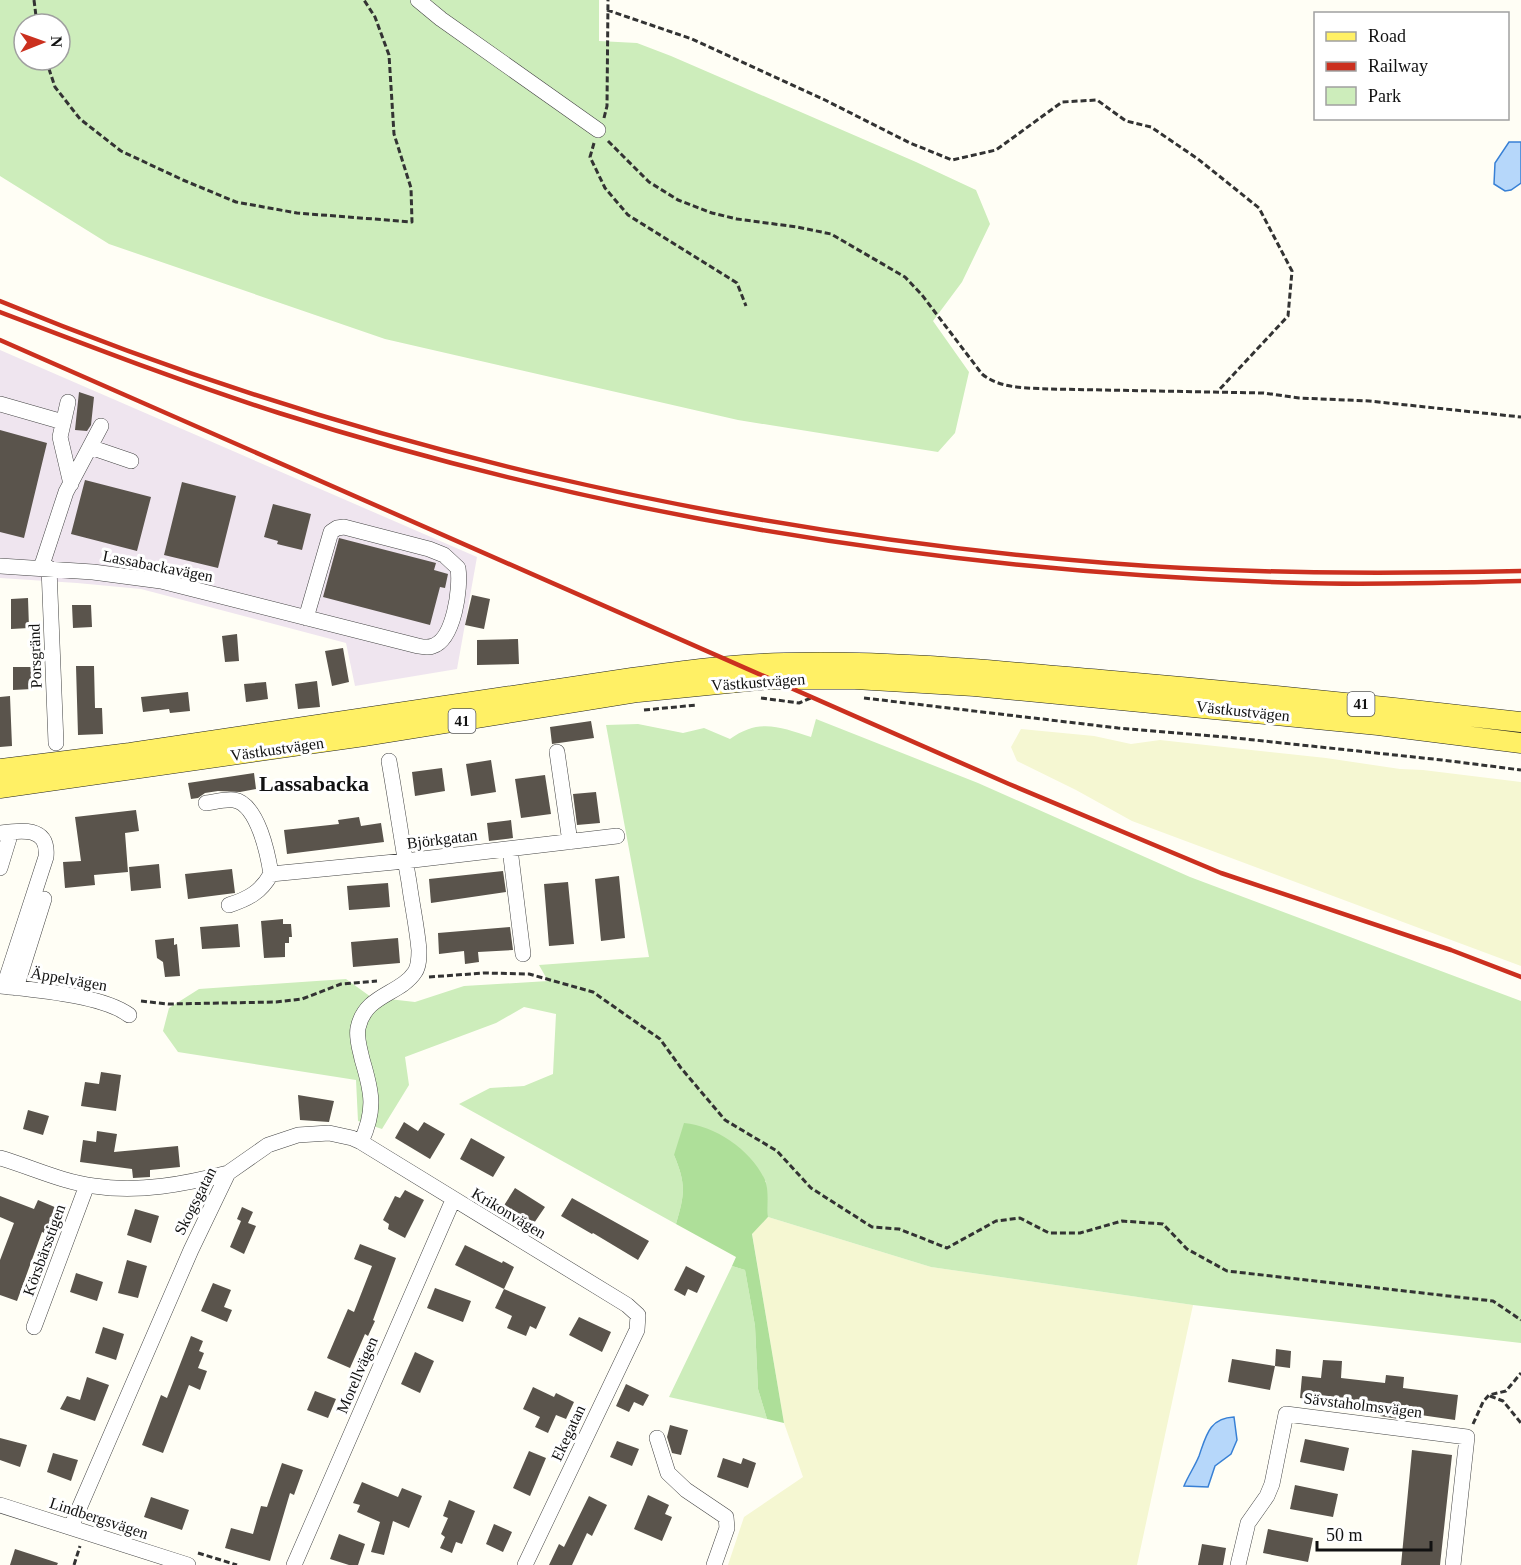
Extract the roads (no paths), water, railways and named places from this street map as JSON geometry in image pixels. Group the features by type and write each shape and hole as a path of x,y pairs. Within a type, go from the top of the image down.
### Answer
{"main road":[{"name":"Västkustvägen","path":"0,769 130,753 632,678 742,665 785,663 927,666 1061,676 1256,693 1521,722"},
{"name":"Västkustvägen","path":"0,788 364,736 638,692 769,679 855,679 985,687 1355,723 1521,743"}],"street":[{"path":"418,0 441,19 598,130"},
{"path":"68,402 60,437 71,484"},
{"path":"0,404 63,423"},
{"path":"45,568 66,492 101,426"},
{"path":"90,447 131,461"},
{"name":"Lassabackavägen","path":"0,566 93,572 161,581 306,618 418,646 433,646 448,632 459,591 458,568 444,555 429,549 344,526 337,528 331,532 306,618"},
{"name":"Porsgränd","path":"45,568 56,743"},
{"path":"557,752 570,842"},
{"path":"361,1142 368,1129 372,1094 360,1050 358,1028 361,1018 372,1003 416,971 419,951 389,761"},
{"path":"206,803 236,800 249,810 264,841 271,874 265,885 247,899 229,905"},
{"path":"0,868 6,833 34,832 40,836 46,849 7,987"},
{"name":"Björkgatan","path":"271,874 617,836"},
{"path":"510,849 523,954"},
{"path":"7,987 44,899"},
{"name":"Äppelvägen","path":"7,987 101,1002 119,1008 129,1015"},
{"name":"Skogsgatan","path":"71,1527 191,1250 228,1173 268,1145 298,1135 329,1133 361,1142"},
{"name":"Krikonvägen","path":"361,1142 627,1305 638,1315"},
{"path":"0,1158 87,1185 145,1189 228,1173"},
{"name":"Körsbärsstigen","path":"34,1327 87,1185"},
{"name":"Morellvägen","path":"294,1565 453,1200"},
{"name":"Ekegatan","path":"525,1565 637,1330 638,1315"},
{"name":"Sävstaholmsvägen","path":"1238,1565 1248,1523 1267,1496 1272,1484 1286,1414 1467,1437 1453,1565"},
{"path":"657,1438 668,1473 686,1490 726,1517 727,1528 714,1565"},
{"name":"Lindbergsvägen","path":"0,1505 188,1565"}],"water":[{"path":"1509,142 1521,142 1521,183 1505,191 1494,184 1495,163"},
{"path":"1234,1417 1237,1440 1231,1454 1215,1466 1208,1487 1184,1486 1210,1429 1219,1421"}],"railway":[{"path":"0,301 133,353 268,399 405,440 543,475 683,505 823,530 965,549 1159,567 1314,572 1521,571"},
{"path":"0,312 279,413 404,450 530,482 657,510 785,534 914,553 1043,567 1172,577 1329,584 1521,581"},
{"path":"0,340 1009,784 1221,873 1451,950 1521,977"}],"district":[{"name":"Lassabacka","path":"314,783"}]}
